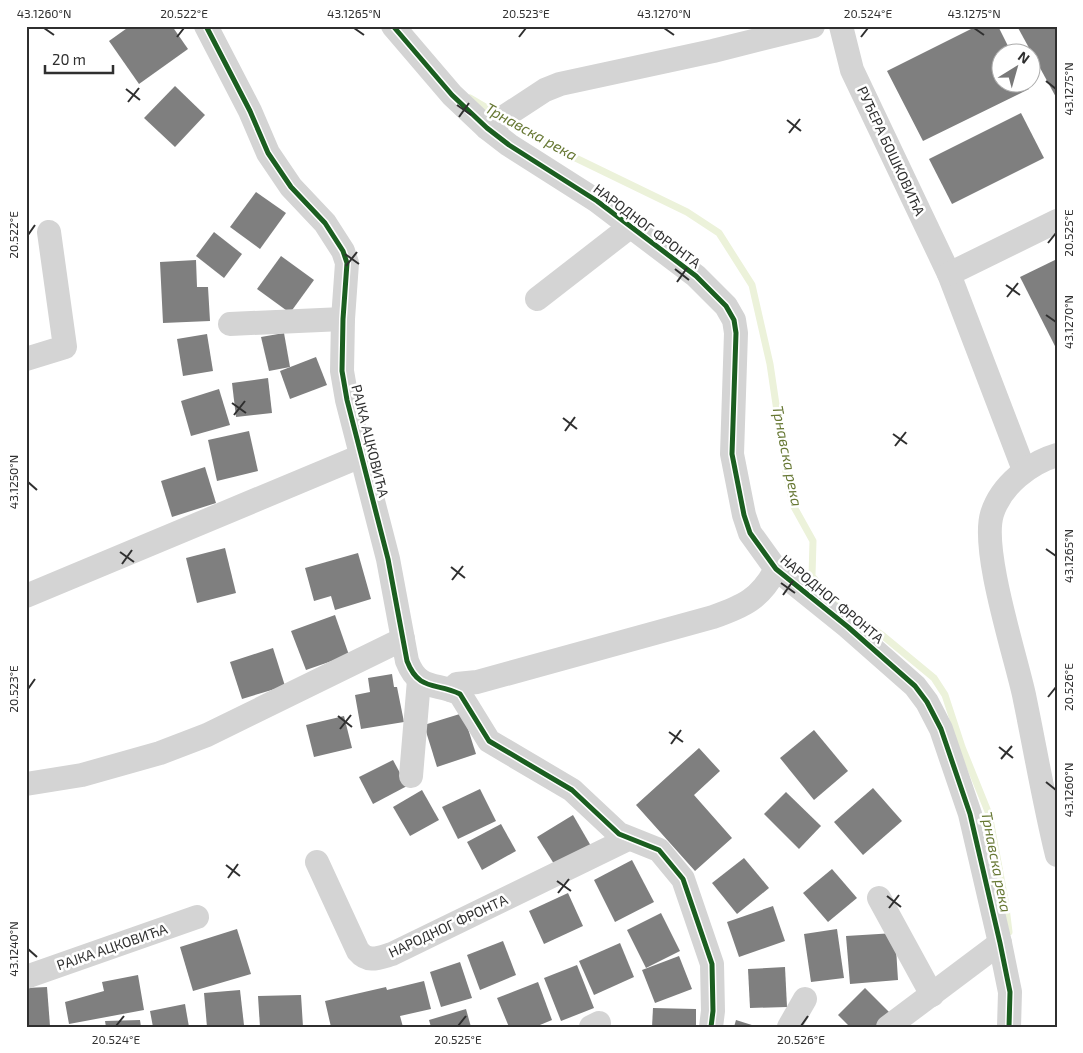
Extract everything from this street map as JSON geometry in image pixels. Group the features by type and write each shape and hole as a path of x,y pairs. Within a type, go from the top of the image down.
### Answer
{"street":[{"name":"РАЈКА АЦКОВИЋА","path":"206,26 250,112 268,153 291,187 325,223 343,251 347,264 342,371 347,400 397,596 403,639 410,667 419,680"},
{"name":"НАРОДНОГ ФРОНТА","path":"393,26 452,95 631,226 716,294 734,320 736,333 732,454 737,485 750,533 776,568 893,666 915,686 927,702 941,729 970,814 1010,992 1009,1027"},
{"path":"491,125 545,90 560,84 774,31 813,26"},
{"name":"РУЂЕРА БОШКОВИЋА","path":"841,26 852,70 949,274 1024,470"},
{"path":"949,274 1057,221"},
{"name":"НАРОДНОГ ФРОНТА","path":"537,299 631,226"},
{"path":"26,359 65,347 49,232"},
{"path":"230,324 343,319"},
{"path":"1057,455 1044,459 1024,470 996,504 990,530 990,546 998,588 1023,694 1057,855"},
{"name":"РАЈКА АЦКОВИЋА","path":"26,596 361,456"},
{"name":"НАРОДНОГ ФРОНТА","path":"451,690 456,684 477,682 713,617 742,606 760,594 776,568"},
{"path":"26,784 82,775 160,753 207,735 403,639"},
{"path":"411,776 419,680 434,688 451,690 460,694 489,741 572,790 605,822 628,839 659,850 683,879 712,964 713,1011 711,1027"},
{"name":"НАРОДНОГ ФРОНТА","path":"317,862 358,951 363,958 370,960 392,954 628,839"},
{"path":"879,898 932,995"},
{"name":"РАЈКА АЦКОВИЋА","path":"26,977 197,917"},
{"path":"888,1027 1000,943"},
{"path":"789,1027 805,999"}],"building":[{"path":"130,26 172,26 188,49 139,84 109,41"},
{"path":"977,26 998,26 1006,42 990,42 990,92 1023,92 923,141 887,71"},
{"path":"1017,26 1057,26 1057,99 1040,68 1040,42 1026,42"},
{"path":"175,86 205,115 175,147 144,118"},
{"path":"1021,113 1044,158 952,204 929,159"},
{"path":"256,192 286,213 260,249 230,227"},
{"path":"214,232 242,254 224,278 196,256"},
{"path":"281,256 314,280 290,313 257,289"},
{"path":"1057,259 1057,350 1020,277"},
{"path":"196,260 197,287 208,287 210,321 163,323 160,262"},
{"path":"284,333 290,367 269,371 261,337"},
{"path":"207,334 213,371 183,376 177,339"},
{"path":"316,357 327,385 290,399 280,371"},
{"path":"268,378 272,413 236,417 232,383"},
{"path":"219,389 230,425 191,436 181,401"},
{"path":"249,431 258,471 217,481 208,440"},
{"path":"205,467 216,503 172,517 161,481"},
{"path":"225,548 236,593 197,603 186,558"},
{"path":"358,553 371,599 335,610 331,596 314,601 305,568"},
{"path":"335,615 349,655 306,670 291,631"},
{"path":"273,648 285,686 242,699 230,662"},
{"path":"392,674 394,687 397,687 404,722 361,729 355,695 370,692 368,678"},
{"path":"463,713 476,754 437,767 424,725"},
{"path":"344,716 352,748 314,757 306,725"},
{"path":"814,730 848,771 814,800 780,758"},
{"path":"699,748 720,771 694,795 732,838 695,871 636,805"},
{"path":"393,760 407,786 373,804 359,777"},
{"path":"873,788 902,821 863,855 834,822"},
{"path":"480,789 496,821 458,839 442,807"},
{"path":"422,790 439,820 410,836 393,807"},
{"path":"786,792 821,826 799,849 764,814"},
{"path":"573,815 591,846 556,867 537,837"},
{"path":"501,824 516,851 482,870 467,842"},
{"path":"744,858 769,888 737,914 712,883"},
{"path":"632,860 654,902 615,922 594,880"},
{"path":"832,869 857,898 828,922 803,893"},
{"path":"568,893 583,926 544,944 529,911"},
{"path":"773,906 785,941 739,957 727,922"},
{"path":"661,913 680,951 646,968 627,930"},
{"path":"237,929 251,974 193,991 180,947"},
{"path":"837,929 844,978 811,982 804,934"},
{"path":"895,933 898,980 850,984 846,936"},
{"path":"503,941 516,975 480,990 467,955"},
{"path":"620,943 634,977 594,995 579,961"},
{"path":"679,956 692,989 655,1003 642,970"},
{"path":"460,962 472,998 441,1007 430,972"},
{"path":"577,965 594,1008 561,1021 544,978"},
{"path":"785,967 787,1007 750,1008 748,969"},
{"path":"138,975 144,1010 69,1024 65,1002 104,991 102,982"},
{"path":"424,981 431,1009 400,1016 403,1027 331,1027 325,1001 386,987 387,990"},
{"path":"538,982 552,1020 535,1027 509,1027 497,998"},
{"path":"47,987 50,1026 26,1027 26,988"},
{"path":"865,988 891,1014 878,1027 850,1027 838,1015"},
{"path":"240,990 244,1025 207,1027 204,993"},
{"path":"301,995 303,1027 260,1027 258,996"},
{"path":"185,1004 189,1027 153,1027 150,1011"},
{"path":"653,1008 696,1009 696,1027 652,1027"},
{"path":"466,1009 471,1027 431,1027 429,1020"},
{"path":"140,1020 141,1027 106,1027 105,1021"},
{"path":"736,1020 755,1026 755,1027 734,1027"}],"waterway":[{"name":"Трнавска река","path":"470,98 555,148 687,212 719,233 752,285 770,364 786,472 793,505 813,541 812,576 836,604 882,635 934,678 945,695 962,747 989,814 1009,932"}],"cycle path":[{"path":"206,26 250,111 268,153 291,187 325,223 343,251 347,263 342,371 347,400 388,559 407,661 412,671 417,678 429,685 460,694 489,741 572,790 619,834 659,850 683,879 712,964 713,1011 711,1027"},
{"path":"393,26 452,95 487,128 509,145 597,201 696,276 726,306 734,320 736,333 732,454 744,515 750,533 776,569 848,627 915,686 927,702 941,729 970,814 1010,992 1009,1027"}]}
